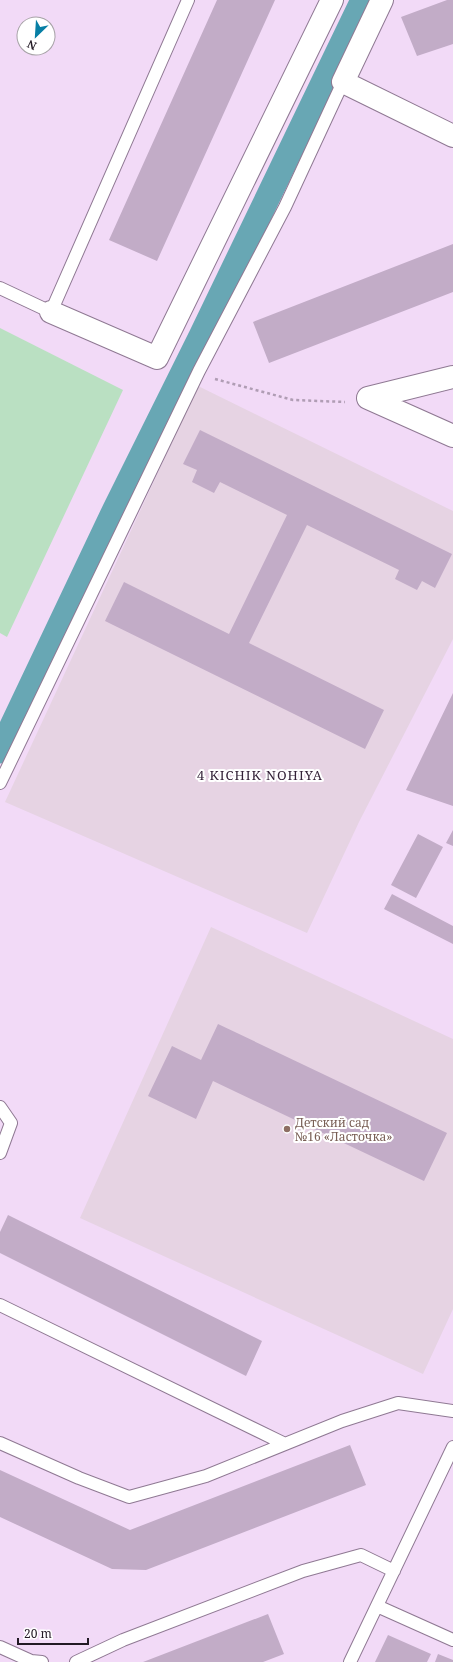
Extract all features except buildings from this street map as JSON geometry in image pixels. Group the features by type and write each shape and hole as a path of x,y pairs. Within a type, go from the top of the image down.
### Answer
{"street":[{"path":"51,312 157,358 332,0"},
{"path":"382,0 343,82 453,136"},
{"path":"453,377 368,398 453,436"}],"lane":[{"path":"0,288 51,312 188,0"},
{"path":"0,783 199,371 285,207 343,82"},
{"path":"0,1107 12,1122 0,1152"},
{"path":"0,1305 285,1444"},
{"path":"0,1443 79,1478 129,1497 206,1476 342,1421 398,1403 453,1411"},
{"path":"350,1662 453,1447"},
{"path":"76,1662 123,1640 303,1571 361,1555 394,1571"},
{"path":"378,1606 453,1640"},
{"path":"0,1647 31,1661 42,1662"}],"path":[{"path":"199,371 218,381 293,400 335,402 375,401"}],"shaded area":[{"path":"194,384 453,511 453,639 359,822 307,933 5,802 193,397"},
{"name":"Детский сад №16 «Ласточка»","path":"211,927 453,1039 453,1309 423,1374 80,1218"}],"green space":[{"path":"0,328 123,390 7,637 0,633"}],"waterway":[{"path":"0,751 115,509 201,336 363,0"}],"place":[{"name":"Детский сад №16 «Ласточка»","path":"287,1129"}],"district":[{"name":"4 KICHIK NOHIYA","path":"260,775"}]}
